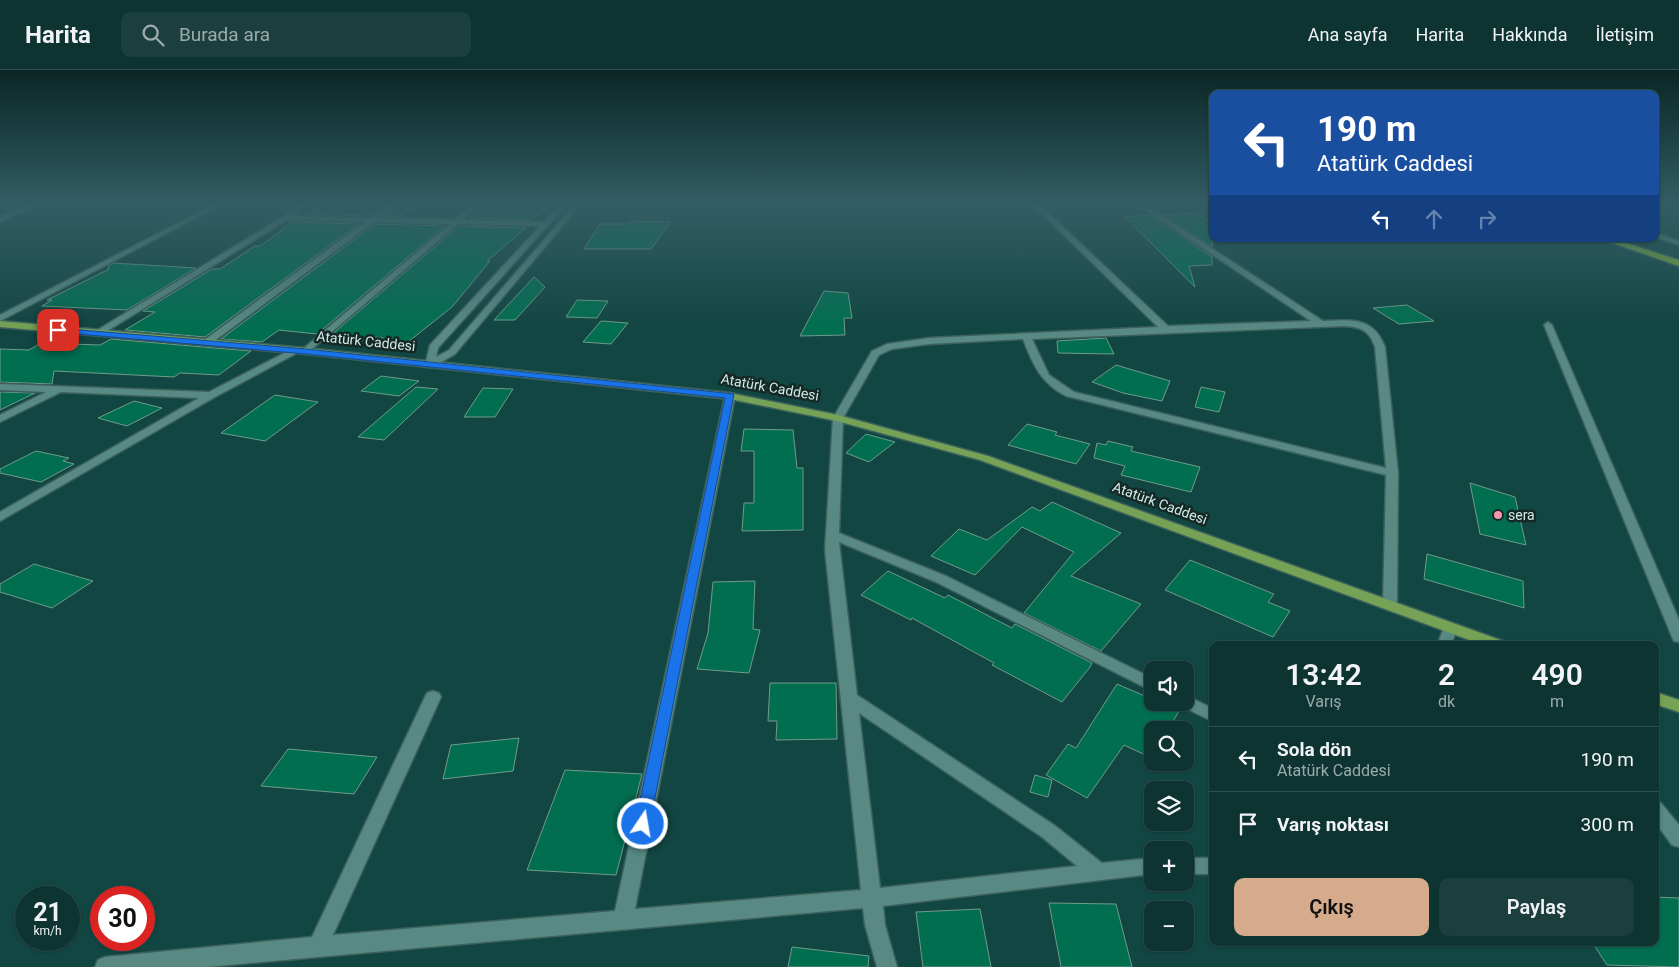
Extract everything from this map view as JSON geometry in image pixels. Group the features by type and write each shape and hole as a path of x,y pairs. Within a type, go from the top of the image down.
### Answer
{"highway":[{"path":"1625,246 1679,264"},
{"path":"1653,246 1679,254"}],"main road":[{"name":"Atatürk Caddesi","path":"0,324 300,351 730,396 838,418 984,458 1390,604 1450,630 1485,641"},
{"path":"1659,699 1679,706"}],"street":[{"path":"0,318 139,246"},
{"path":"96,334 240,246"},
{"path":"206,343 336,246"},
{"path":"0,517 212,395 300,351 427,246"},
{"path":"430,365 434,347 526,246"},
{"path":"430,365 452,352 542,246"},
{"path":"1079,246 1166,329"},
{"path":"1203,246 1321,324"},
{"path":"887,967 875,925 832,555 838,418 874,353 890,346 929,341 1026,335 1321,324 1355,324 1372,329 1376,334 1380,347 1392,473 1390,604"},
{"path":"1548,325 1679,637"},
{"path":"1026,335 1042,374 1053,386 1070,394 1392,473"},
{"path":"0,388 212,395"},
{"path":"0,419 60,389"},
{"path":"623,921 730,396"},
{"path":"832,535 941,579 1144,681"},
{"path":"1446,641 1450,630"},
{"path":"318,946 433,697"},
{"path":"849,698 1048,831 1099,872"},
{"path":"1194,706 1209,713"},
{"path":"1659,813 1679,839"},
{"path":"1194,866 1209,866"},
{"path":"105,967 318,946 872,898 1144,867"}],"building":[{"path":"255,246 329,246 205,337 125,330 155,312 143,311 212,269 220,269"},
{"path":"346,246 421,246 317,334 279,330 262,342 221,339"},
{"path":"436,246 505,246 487,261 490,261 452,307 408,342 369,336 356,344 330,340 336,336 330,336"},
{"path":"586,246 653,246 651,249 584,249"},
{"path":"1154,246 1196,246 1212,257 1212,265 1189,266 1195,287"},
{"path":"113,263 196,268 127,310 42,306 52,300 47,300 109,269 108,266"},
{"path":"534,277 545,287 515,320 494,320"},
{"path":"824,291 848,293 852,318 844,318 845,335 800,336"},
{"path":"577,300 608,301 597,318 566,317"},
{"path":"1407,305 1434,321 1399,324 1373,308"},
{"path":"601,321 628,323 611,344 583,342"},
{"path":"1106,338 1114,354 1058,353 1057,341"},
{"path":"111,339 251,351 219,375 180,373 174,377 54,371 52,384 0,382 0,349 29,350 41,343 100,345"},
{"path":"1116,365 1170,381 1162,401 1123,393 1092,382"},
{"path":"381,376 419,381 399,396 361,391"},
{"path":"416,387 438,389 384,440 358,437"},
{"path":"1201,387 1225,392 1219,412 1195,407"},
{"path":"483,388 513,389 495,417 464,417"},
{"path":"0,392 35,393 0,410"},
{"path":"275,395 318,402 265,441 221,433"},
{"path":"134,401 162,408 127,426 98,418"},
{"path":"1027,424 1057,432 1055,435 1090,444 1076,464 1008,445"},
{"path":"744,429 793,430 797,468 803,468 803,530 742,531 744,503 754,503 754,451 741,451"},
{"path":"866,434 895,442 869,462 846,453"},
{"path":"1108,441 1133,447 1131,451 1200,467 1191,492 1121,475 1125,466 1094,458 1097,443 1106,445"},
{"path":"36,451 69,458 63,461 74,464 41,482 0,473 0,469"},
{"name":"sera","path":"1470,483 1515,497 1526,545 1480,534"},
{"path":"1052,502 1121,533 1071,576 1141,604 1101,651 1024,613 1074,552 1022,527 975,575 931,556 959,529 987,540 1032,507 1040,511"},
{"path":"1427,554 1523,581 1524,608 1424,579"},
{"path":"1190,560 1274,594 1268,602 1290,611 1273,637 1165,590"},
{"path":"34,564 93,581 52,608 0,592 0,584"},
{"path":"888,571 945,598 948,595 1012,628 1015,624 1092,663 1062,702 992,665 994,663 912,618 911,620 861,595"},
{"path":"755,581 753,629 760,630 749,673 697,669 708,633 713,582"},
{"path":"770,683 836,683 837,739 776,740 777,721 768,721"},
{"path":"1117,684 1144,696 1144,711 1179,711 1173,721 1144,721 1144,754 1124,745 1087,798 1046,775 1068,744 1076,748"},
{"path":"519,738 513,771 443,779 451,745"},
{"path":"288,749 377,757 354,794 261,786"},
{"path":"565,770 642,774 616,875 527,870"},
{"path":"1035,775 1052,780 1048,797 1030,792"},
{"path":"1659,897 1679,898 1679,967 1607,965 1595,946 1659,946"},
{"path":"1049,903 1116,904 1132,967 1061,967"},
{"path":"980,909 991,967 923,967 916,912"},
{"path":"792,947 869,956 868,967 788,967"}],"place":[{"name":"sera","path":"1498,515"}],"route":[{"path":"58,330 306,352 730,396 643,824"}]}
